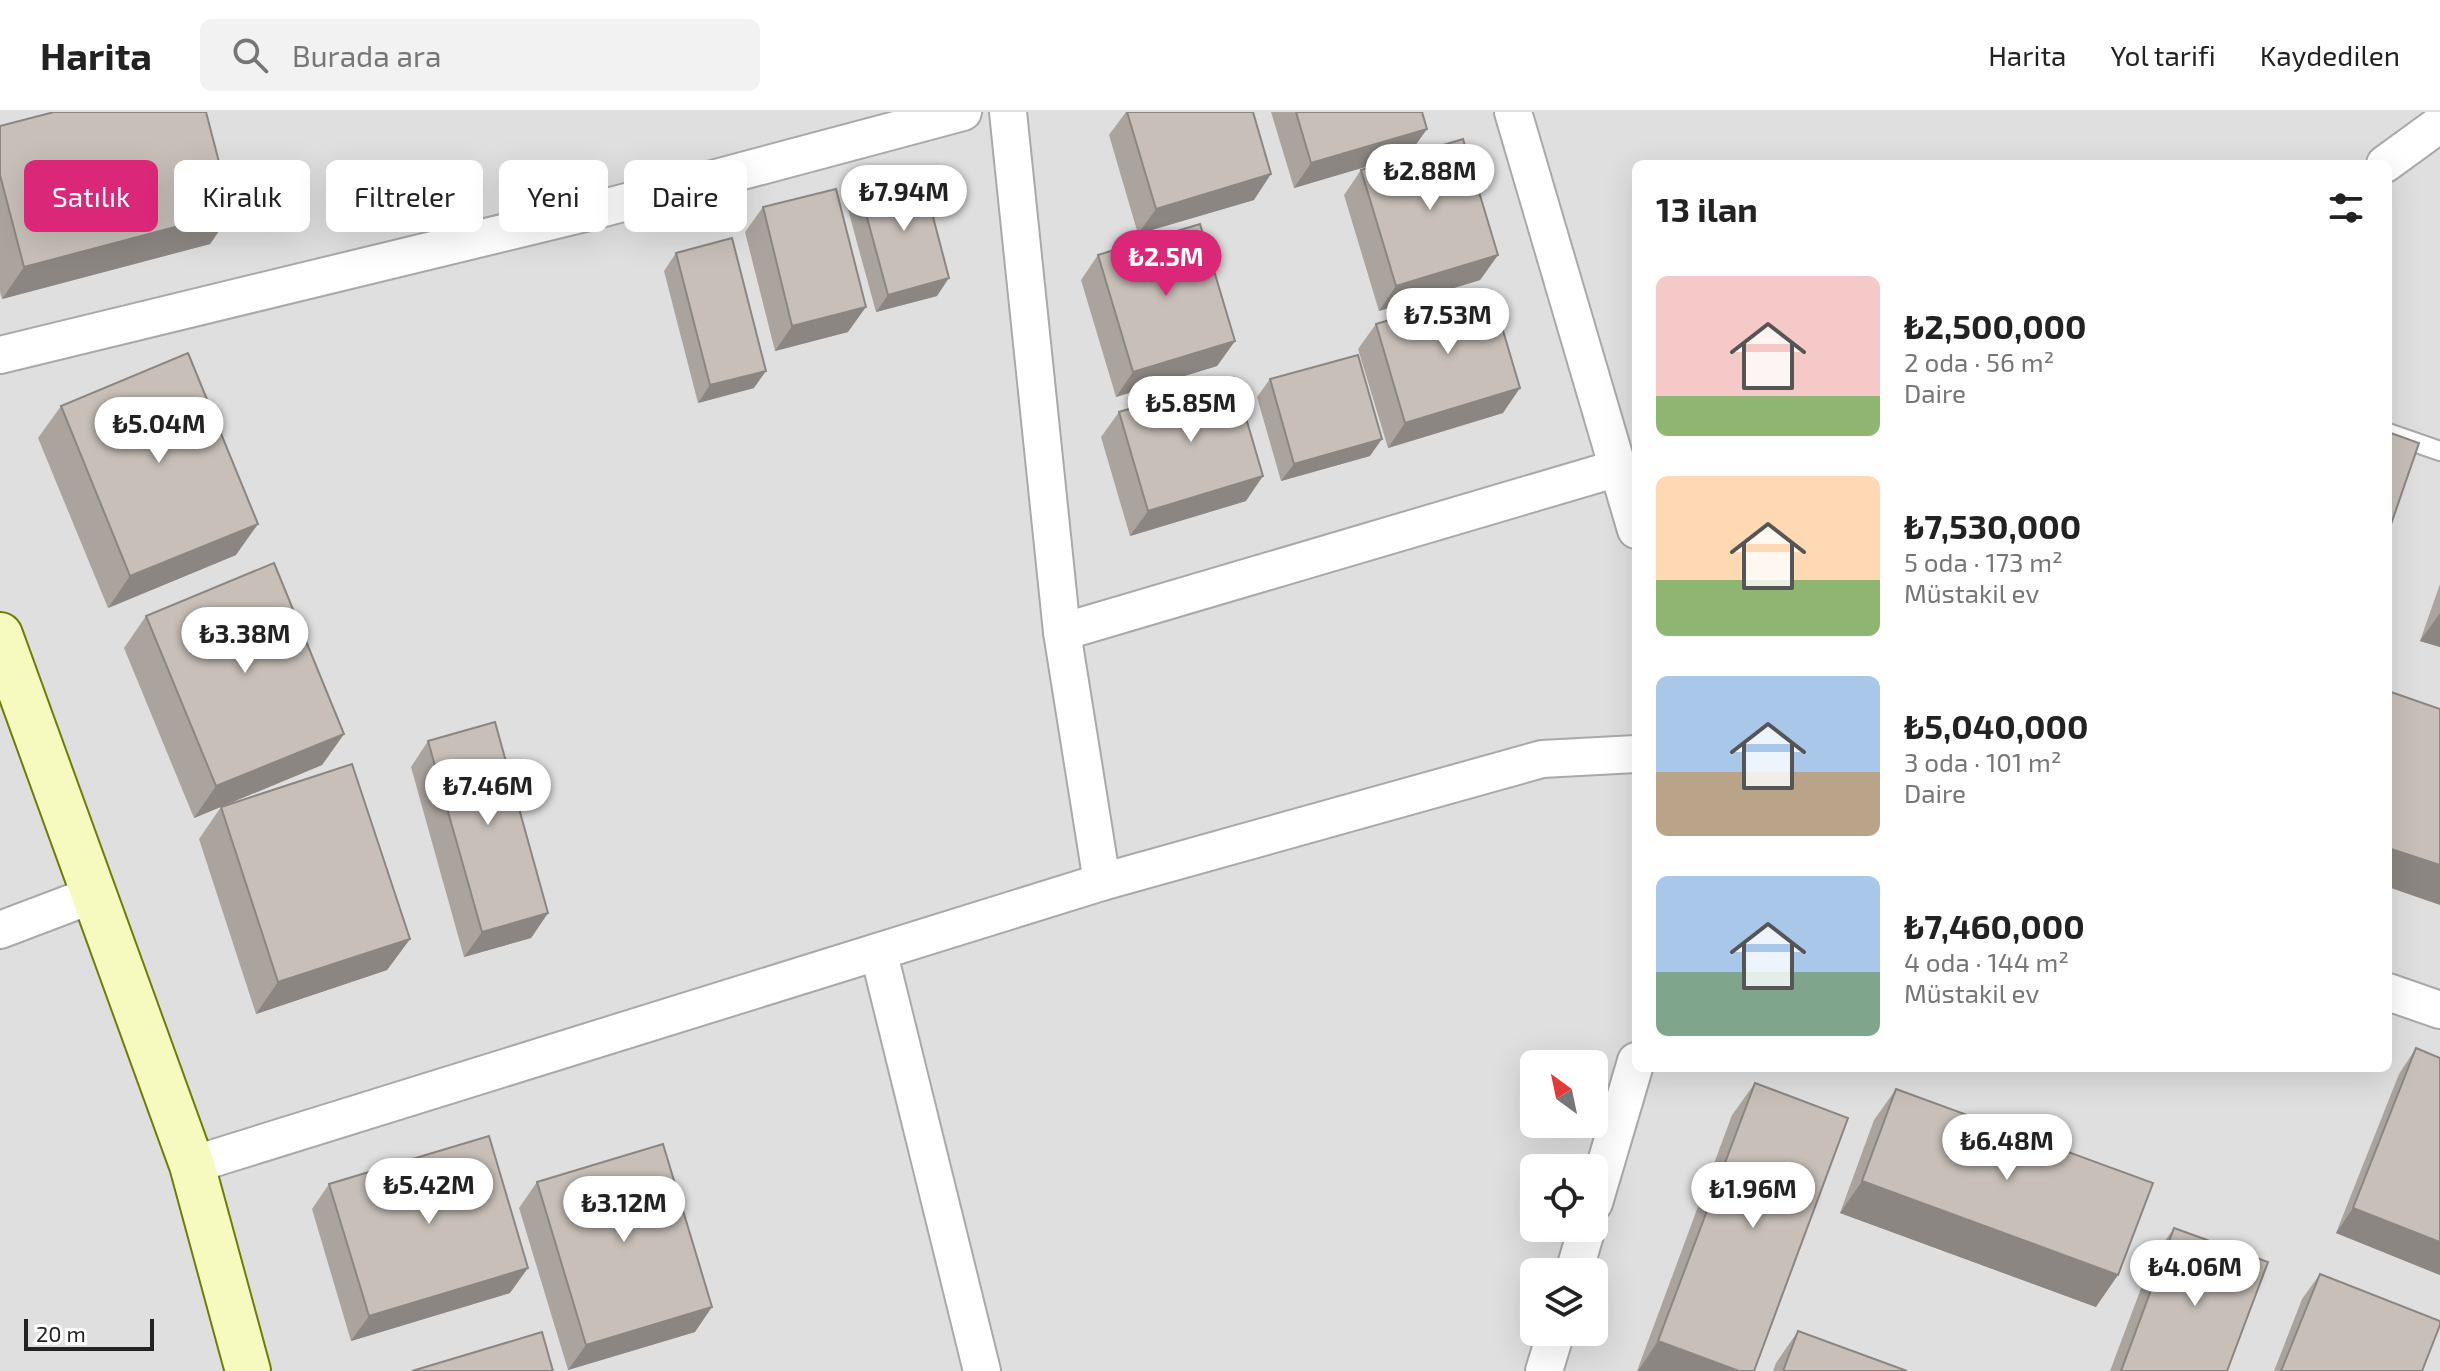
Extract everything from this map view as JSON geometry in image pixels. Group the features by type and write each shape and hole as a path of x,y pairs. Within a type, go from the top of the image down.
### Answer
{"street":[{"path":"0,355 589,212 963,112"},
{"path":"1008,112 1062,632 1102,882"},
{"path":"1513,112 1632,516"},
{"path":"2390,160 2440,124"},
{"path":"1062,632 1618,468"},
{"path":"0,635 192,1165 248,1371"},
{"path":"192,1165 879,954 1102,882 1542,759 1632,754"},
{"path":"0,930 95,894"},
{"path":"879,954 982,1371"},
{"path":"2392,993 2440,1010"},
{"path":"1608,1156 1633,1072"},
{"path":"1544,1371 1552,1346"}],"lane":[{"path":"2392,434 2440,451"}],"shaded area":[{"path":"0,112 2440,112 2440,1371 0,1371"}],"building":[{"path":"54,112 206,112 218,160 174,160 174,227 158,232 158,160 24,160 24,232 156,232 24,267 0,175 0,126"},
{"path":"1127,112 1253,112 1271,174 1156,209"},
{"path":"1296,112 1422,112 1427,129 1311,163"},
{"path":"1463,139 1498,255 1396,286 1361,170"},
{"path":"921,171 949,278 888,295 859,188"},
{"path":"836,189 866,307 792,326 763,207"},
{"path":"1200,224 1235,341 1133,372 1098,255"},
{"path":"732,238 766,371 710,385 676,253"},
{"path":"1491,290 1520,388 1405,423 1376,324"},
{"path":"188,353 258,524 130,576 61,406"},
{"path":"1358,355 1382,439 1294,464 1270,379"},
{"path":"1234,377 1263,476 1148,511 1119,412"},
{"path":"2392,433 2419,443 2392,521"},
{"path":"274,563 344,734 216,786 146,616"},
{"path":"2392,692 2440,709 2440,865 2392,849"},
{"path":"495,722 548,913 482,932 428,741"},
{"path":"352,764 410,939 278,982 221,807"},
{"path":"2416,1048 2440,1058 2440,1242 2353,1208"},
{"path":"1755,1083 1848,1118 1754,1371 1739,1371 1658,1341"},
{"path":"1896,1089 2153,1183 2118,1275 1862,1181"},
{"path":"489,1136 528,1268 369,1316 329,1184"},
{"path":"663,1144 712,1307 586,1345 537,1182"},
{"path":"2174,1228 2268,1262 2227,1371 2121,1371"},
{"path":"2320,1274 2440,1321 2422,1371 2281,1371"},
{"path":"1798,1331 1907,1371 1783,1371"},
{"path":"542,1332 553,1371 412,1371"}]}
